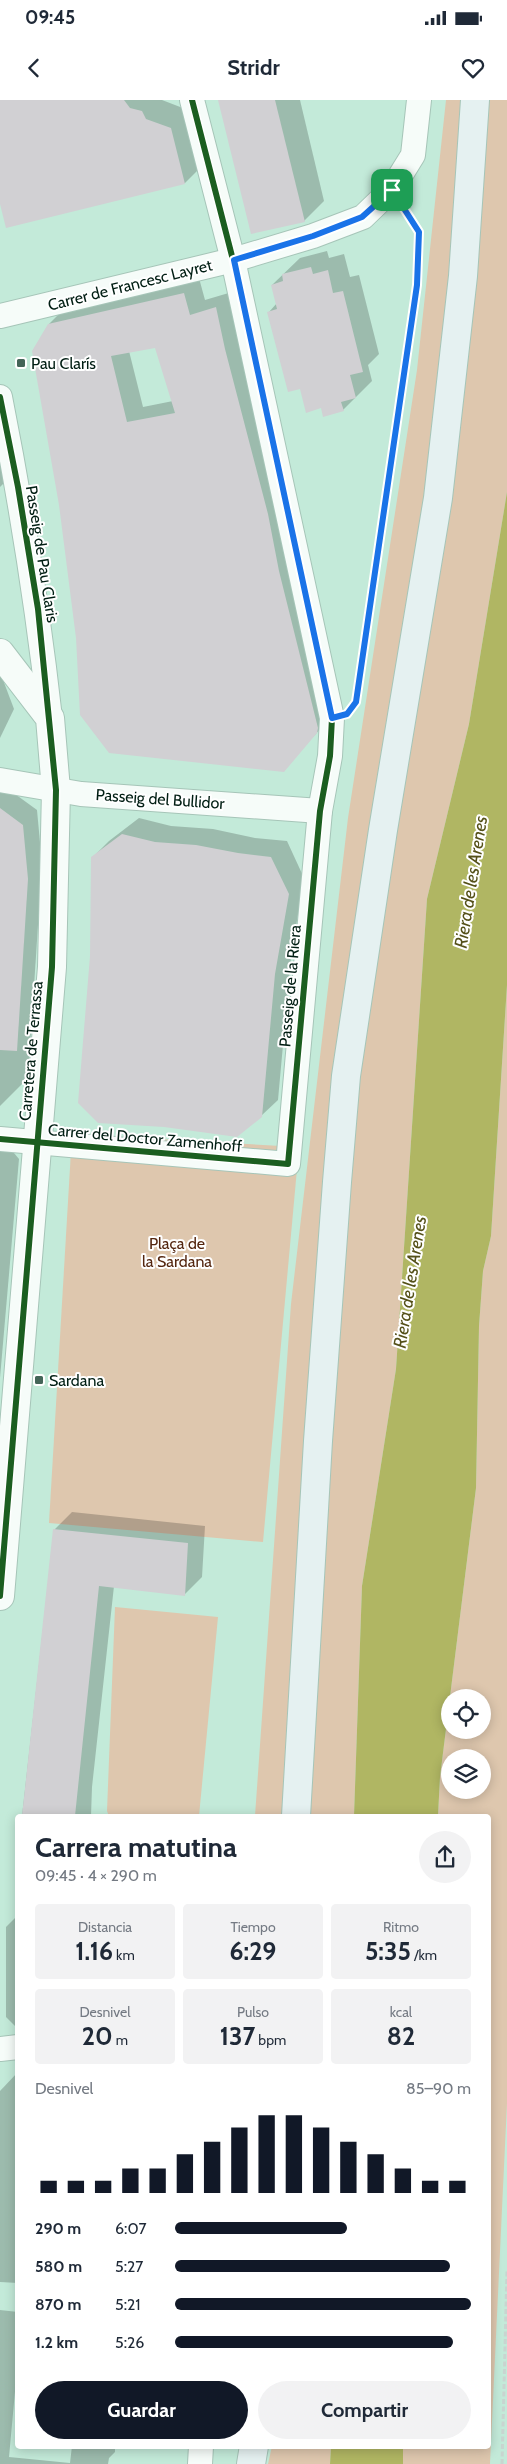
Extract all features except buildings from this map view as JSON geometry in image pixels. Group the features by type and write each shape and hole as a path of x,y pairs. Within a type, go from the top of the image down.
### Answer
{"main road":[{"path":"296,1814 319,1431 336,1182 346,1076 383,830 438,498 463,276 474,100"},
{"path":"251,2464 254,2449"}],"street":[{"name":"Passeig de la Riera","path":"192,100 234,260 332,718 330,756 320,811 288,1164"},
{"path":"392,190 413,156 419,100"},
{"name":"Carrer de Francesc Layret","path":"0,316 234,260 313,236 362,217 392,190"},
{"name":"Passeig de Pau Claris","path":"0,397 18,487 38,608 50,718"},
{"path":"0,652 50,718"},
{"name":"Carretera de Terrassa","path":"0,1596 3,1515 38,1143 52,967 56,790 50,718"},
{"name":"Passeig del Bullidor","path":"0,780 81,794 320,811"},
{"name":"Carrer del Doctor Zamenhoff","path":"0,1140 173,1152 288,1164"},
{"path":"0,2049 15,2047"},
{"path":"200,2464 201,2449"}],"path":[{"path":"332,718 347,714 356,702 417,285 419,232 392,190"},
{"path":"502,2464 507,2270"}],"green space":[{"path":"446,100 507,100 507,492 469,724 427,899 396,1369 362,1586 354,1814 255,1814 291,1304 348,818 417,370"},
{"path":"507,985 507,2103 491,2443 491,1814 438,1814 441,1769 441,1799 491,1799 491,1749 443,1749 445,1739 491,1739 491,1689 451,1689 476,1488 479,1326 483,1271 491,1236"},
{"name":"Plaça de la Sardana","path":"72,1134 299,1147 263,1542 49,1523"},
{"path":"115,1607 218,1617 199,1814 108,1814"},
{"path":"271,2449 331,2449 330,2464 268,2464"},
{"path":"403,2449 491,2449 490,2464 403,2464"}],"water":[{"name":"Riera de les Arenes","path":"507,492 507,985 491,1236 483,1271 479,1326 476,1488 451,1689 441,1689 441,1739 445,1739 443,1749 441,1749 438,1814 354,1814 362,1586 396,1369 427,899 469,724"},
{"path":"331,2449 403,2449 403,2464 330,2464"}],"cycle path":[{"path":"0,1139 288,1164 320,811 330,756 332,718 233,260 192,100"},
{"path":"0,397 18,487 38,609 56,790 52,967 0,1596"}],"place":[{"name":"Pau Clarís","path":"21,363"},
{"name":"Sardana","path":"39,1380"}],"route":[{"path":"392,190 419,232 417,285 356,702 347,714 332,718 234,260 313,236 362,217 392,190"}]}
